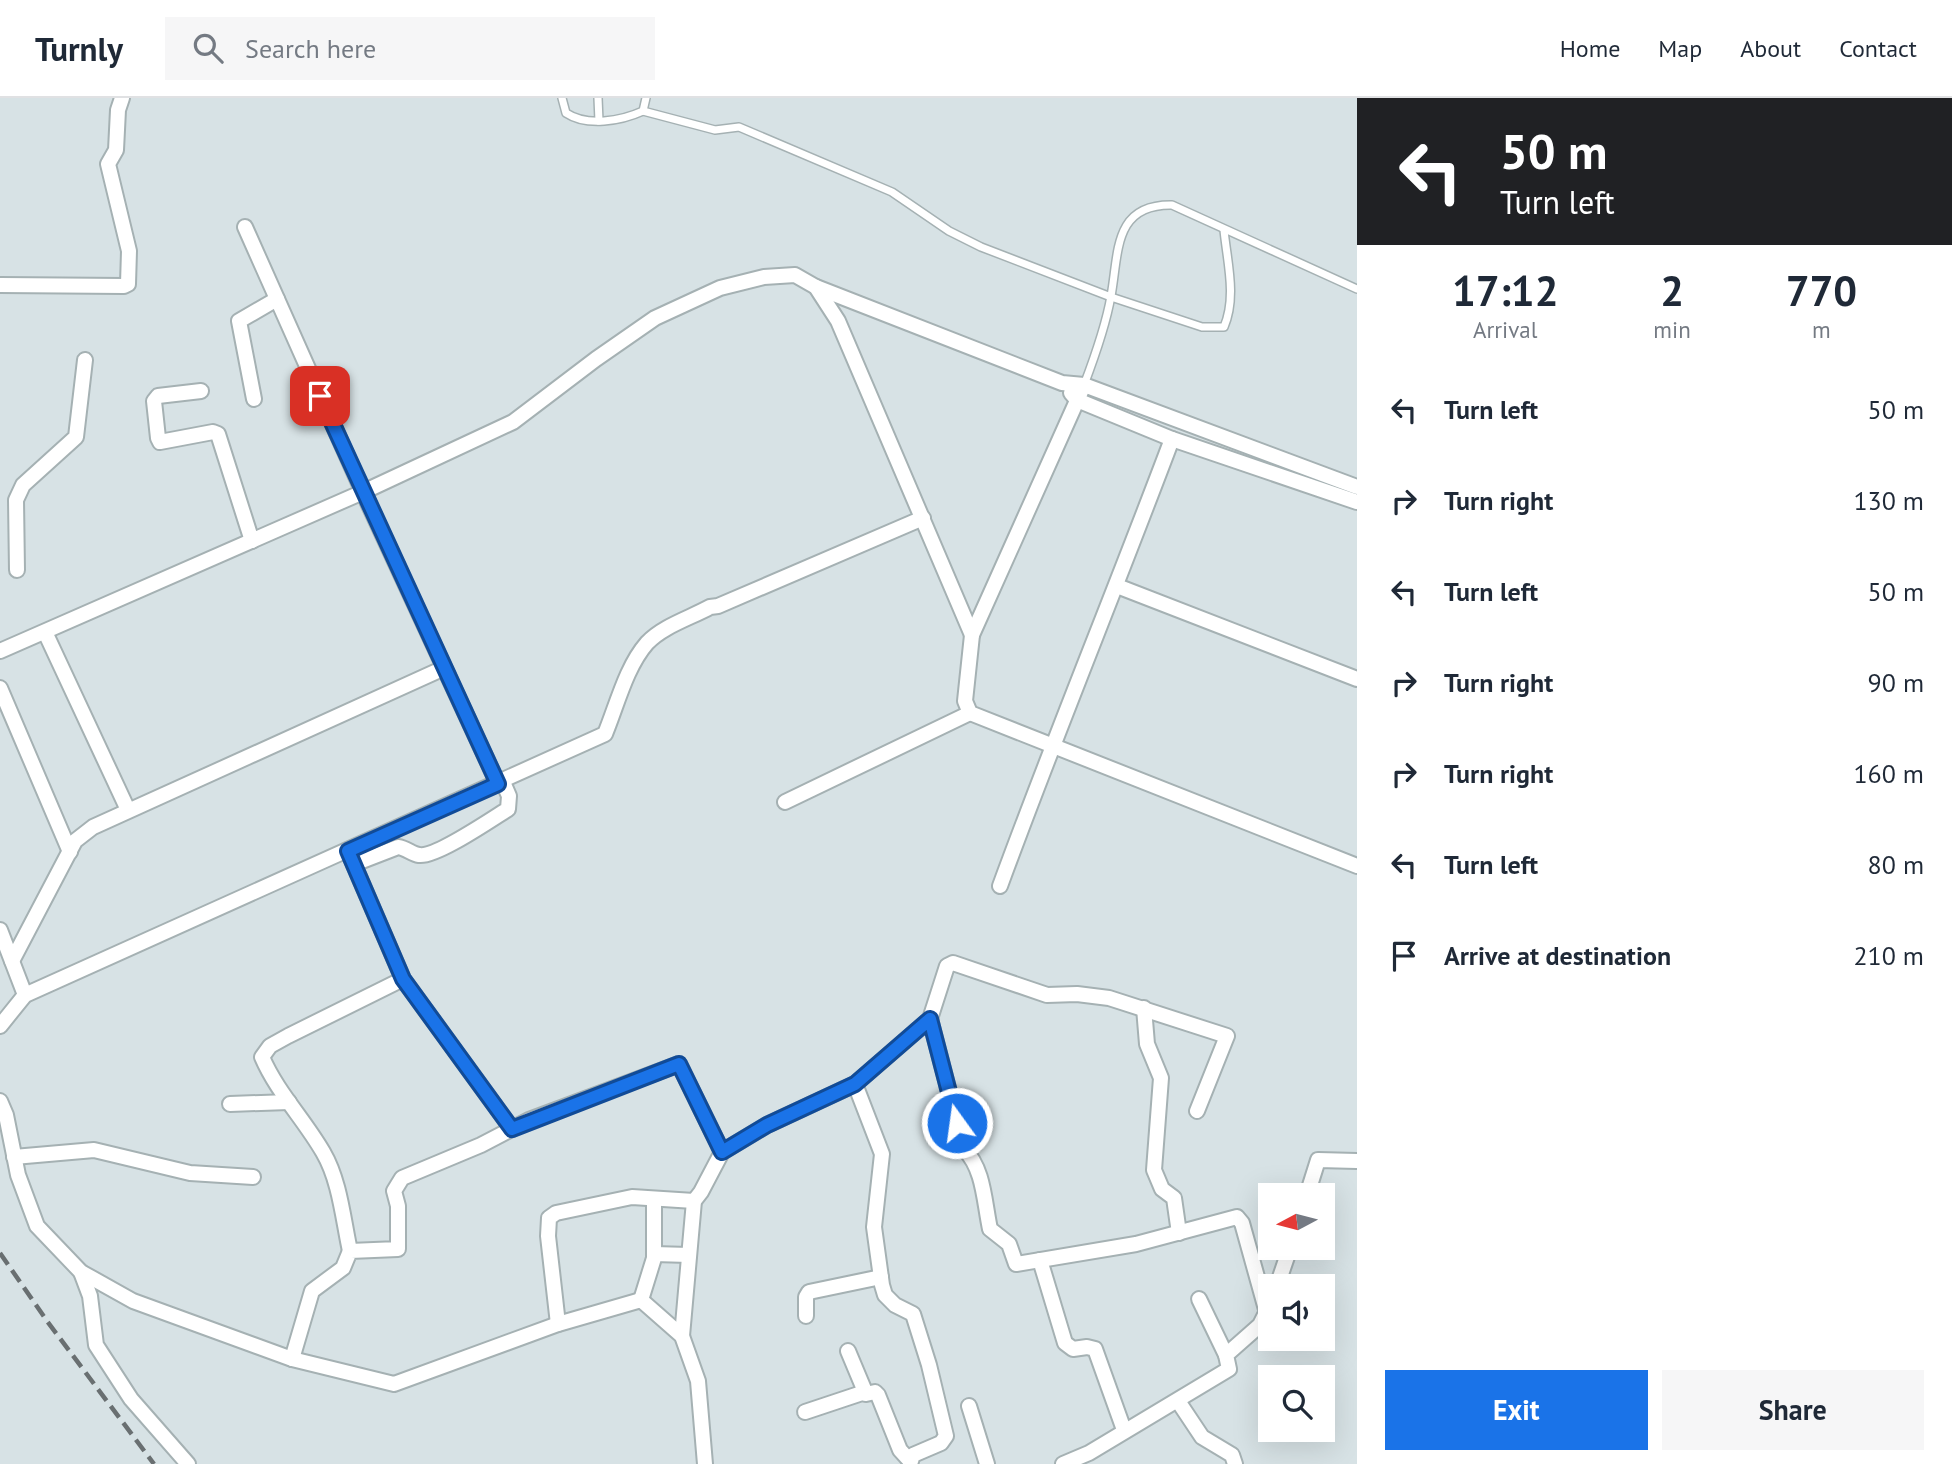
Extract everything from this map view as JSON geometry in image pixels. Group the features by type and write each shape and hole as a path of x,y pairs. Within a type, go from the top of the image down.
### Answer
{"street":[{"path":"0,285 128,284 129,251 108,164 116,150 118,110 122,98"},
{"path":"245,227 444,668 509,796 508,809 483,826 429,855 418,855 398,847 351,858"},
{"path":"0,651 363,492 513,422 655,318 720,288 764,277 795,275 816,286 1062,383 1084,384 1357,487"},
{"path":"816,286 838,321 972,635"},
{"path":"254,399 239,321 277,299"},
{"path":"17,570 7,523 23,485 76,436 85,360"},
{"path":"1062,383 1077,400 1172,439 1357,502"},
{"path":"1084,384 972,635 965,701 970,713 1357,866"},
{"path":"201,391 158,396 153,401 158,438 160,442 213,432 218,434 252,541"},
{"path":"1000,886 1051,746 1172,439"},
{"path":"0,1026 25,995 351,858 605,734 633,666 647,644 660,633 710,607 718,606 923,517"},
{"path":"1116,586 1357,679"},
{"path":"45,632 128,810"},
{"path":"12,961 75,841 93,827 444,668"},
{"path":"0,688 70,852"},
{"path":"785,802 970,713"},
{"path":"351,858 403,979 512,1129"},
{"path":"0,930 25,995"},
{"path":"705,1464 698,1381 682,1336 694,1201 722,1152 767,1125 855,1084 930,1019 947,966 953,963 1047,995 1077,994 1109,998 1227,1036 1197,1111"},
{"path":"292,1359 312,1291 343,1268 349,1251 335,1181 325,1155 269,1074 262,1057 270,1046 403,979"},
{"path":"1144,1008 1147,1044 1161,1078 1154,1170 1162,1189 1174,1198 1179,1233"},
{"path":"930,1019 964,1149 974,1159 979,1173 990,1228 1009,1244 1016,1264 1136,1244 1237,1217 1242,1223 1258,1274"},
{"path":"349,1251 398,1249 398,1206 394,1191 396,1183 402,1178 512,1129 679,1064 722,1152"},
{"path":"806,1412 865,1392 878,1395 900,1450 910,1462 913,1455 941,1443 946,1436 931,1372 912,1314 895,1305 885,1295 873,1227 881,1154 855,1084"},
{"path":"0,1101 6,1115 18,1175 37,1226 81,1272 133,1301 292,1359 394,1384 558,1324 641,1300"},
{"path":"230,1104 289,1102"},
{"path":"14,1157 94,1150 190,1173 253,1177"},
{"path":"1311,1183 1318,1160 1357,1161"},
{"path":"558,1324 548,1236 549,1218 556,1213 632,1197 694,1201"},
{"path":"641,1300 654,1254 654,1199"},
{"path":"654,1254 689,1255"},
{"path":"1040,1260 1065,1343 1073,1349 1095,1349 1124,1430"},
{"path":"81,1272 90,1296 96,1345 131,1399 188,1464"},
{"path":"806,1316 809,1292 881,1277"},
{"path":"1063,1464 1088,1453 1229,1369 1226,1355 1199,1299"},
{"path":"641,1300 682,1336"},
{"path":"1226,1355 1258,1328"},
{"path":"848,1351 865,1392"},
{"path":"1178,1401 1202,1437 1231,1455 1235,1464"},
{"path":"969,1406 987,1464"}],"lane":[{"path":"562,98 566,113 577,121 598,121 631,116 643,111 716,130 739,127 892,192 949,231 981,247 1111,297 1202,327 1224,327 1229,315 1230,285 1224,230"},
{"path":"598,98 598,121"},
{"path":"643,111 646,98"},
{"path":"1084,384 1111,297 1117,247 1134,216 1146,206 1172,205 1357,289"}],"railway":[{"path":"0,1253 47,1321 154,1464"}],"route":[{"path":"320,396 498,784 348,851 403,979 512,1129 529,1120 679,1064 722,1152 767,1125 855,1084 930,1019 957,1123"}]}
